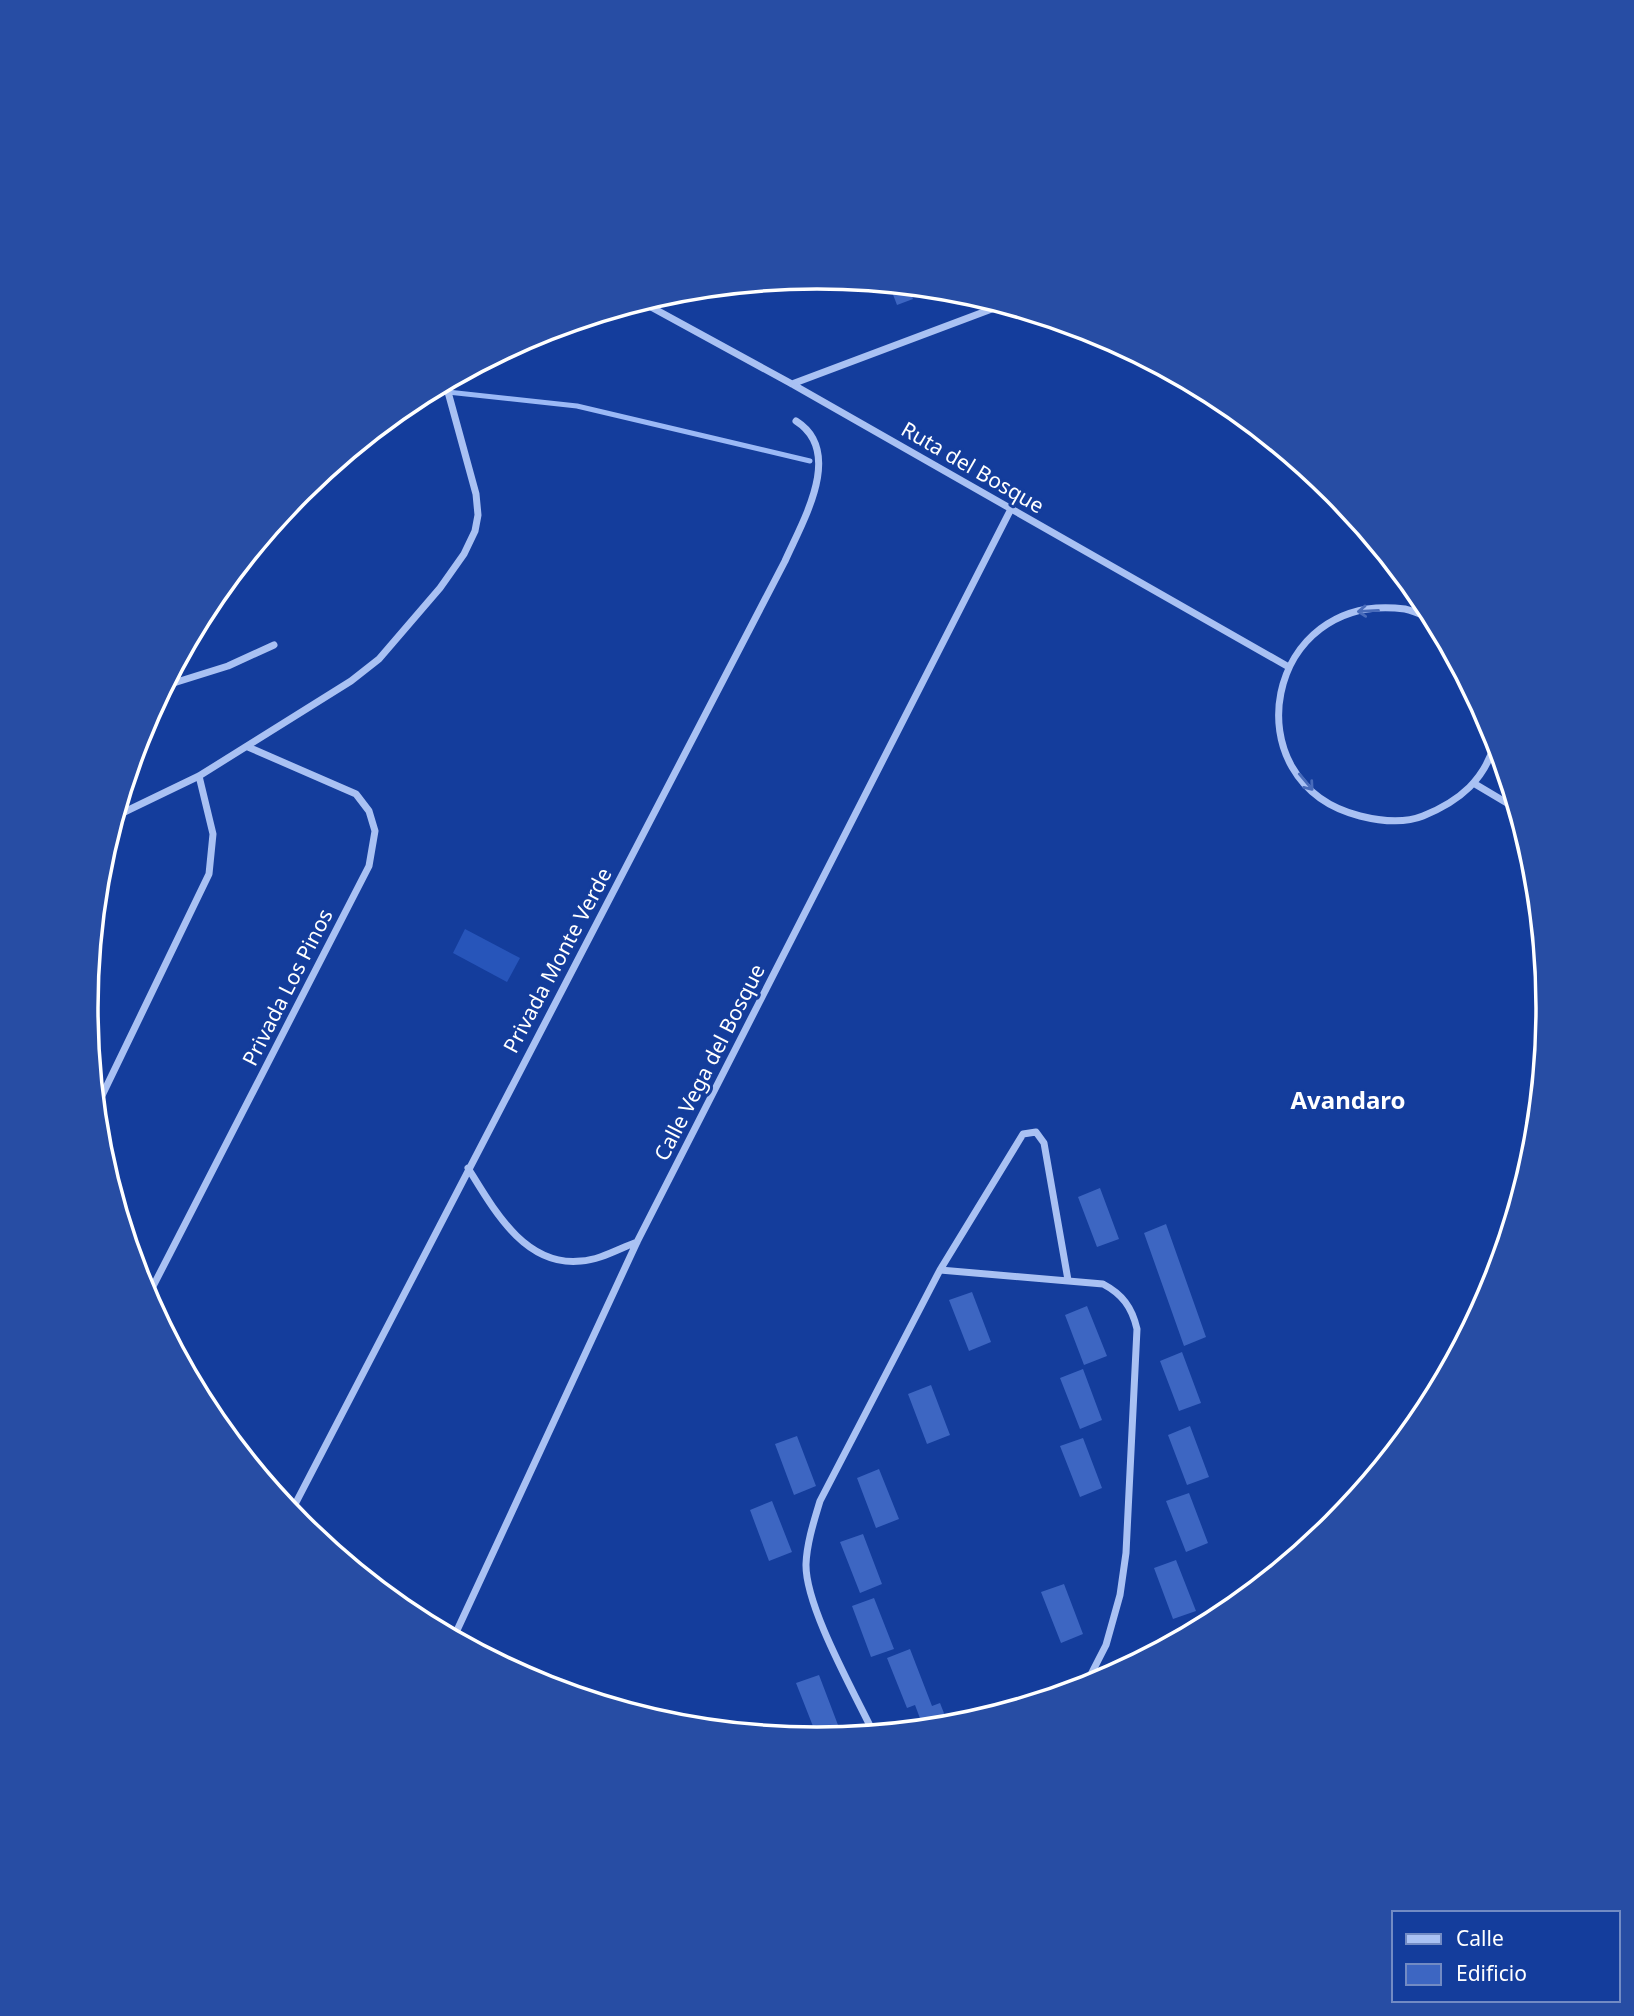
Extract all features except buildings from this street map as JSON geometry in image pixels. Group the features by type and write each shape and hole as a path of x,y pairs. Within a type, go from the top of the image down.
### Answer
{"street":[{"name":"Ruta del Bosque","path":"653,308 792,384 1287,666"},
{"path":"792,384 989,310"},
{"path":"125,812 199,776 321,702 379,659 409,627 464,554 475,531 476,495 448,391"},
{"name":"Privada Monte Verde","path":"296,1503 758,616 805,516 818,478 818,459 814,440 805,427 796,421"},
{"name":"Calle Vega del Bosque","path":"457,1631 637,1242 1011,509"},
{"path":"1418,614 1405,609 1358,611 1316,631 1287,666 1277,699 1279,734 1292,766 1315,793 1346,812 1380,821 1416,819 1449,806 1475,784 1491,759"},
{"path":"176,682 228,666 274,645"},
{"name":"Privada Los Pinos","path":"154,1285 369,866 375,843 373,821 356,794 248,747"},
{"path":"103,1093 209,874 213,834 199,776"},
{"path":"1475,784 1506,802"},
{"path":"870,1725 811,1599 807,1572 808,1541 820,1501 940,1270 1023,1134 1036,1132 1044,1143 1068,1280"},
{"path":"468,1168 519,1240 540,1254 562,1262 584,1261 637,1242"},
{"path":"940,1270 1103,1284 1114,1289 1129,1307 1137,1329 1126,1553 1120,1595 1106,1645 1092,1672"}],"shaded area":[{"path":"465,929 520,958 507,982 453,953"}],"waterway":[{"path":"447,392 577,406 810,461"}],"district":[{"name":"Avandaro","path":"1348,1099"}]}
